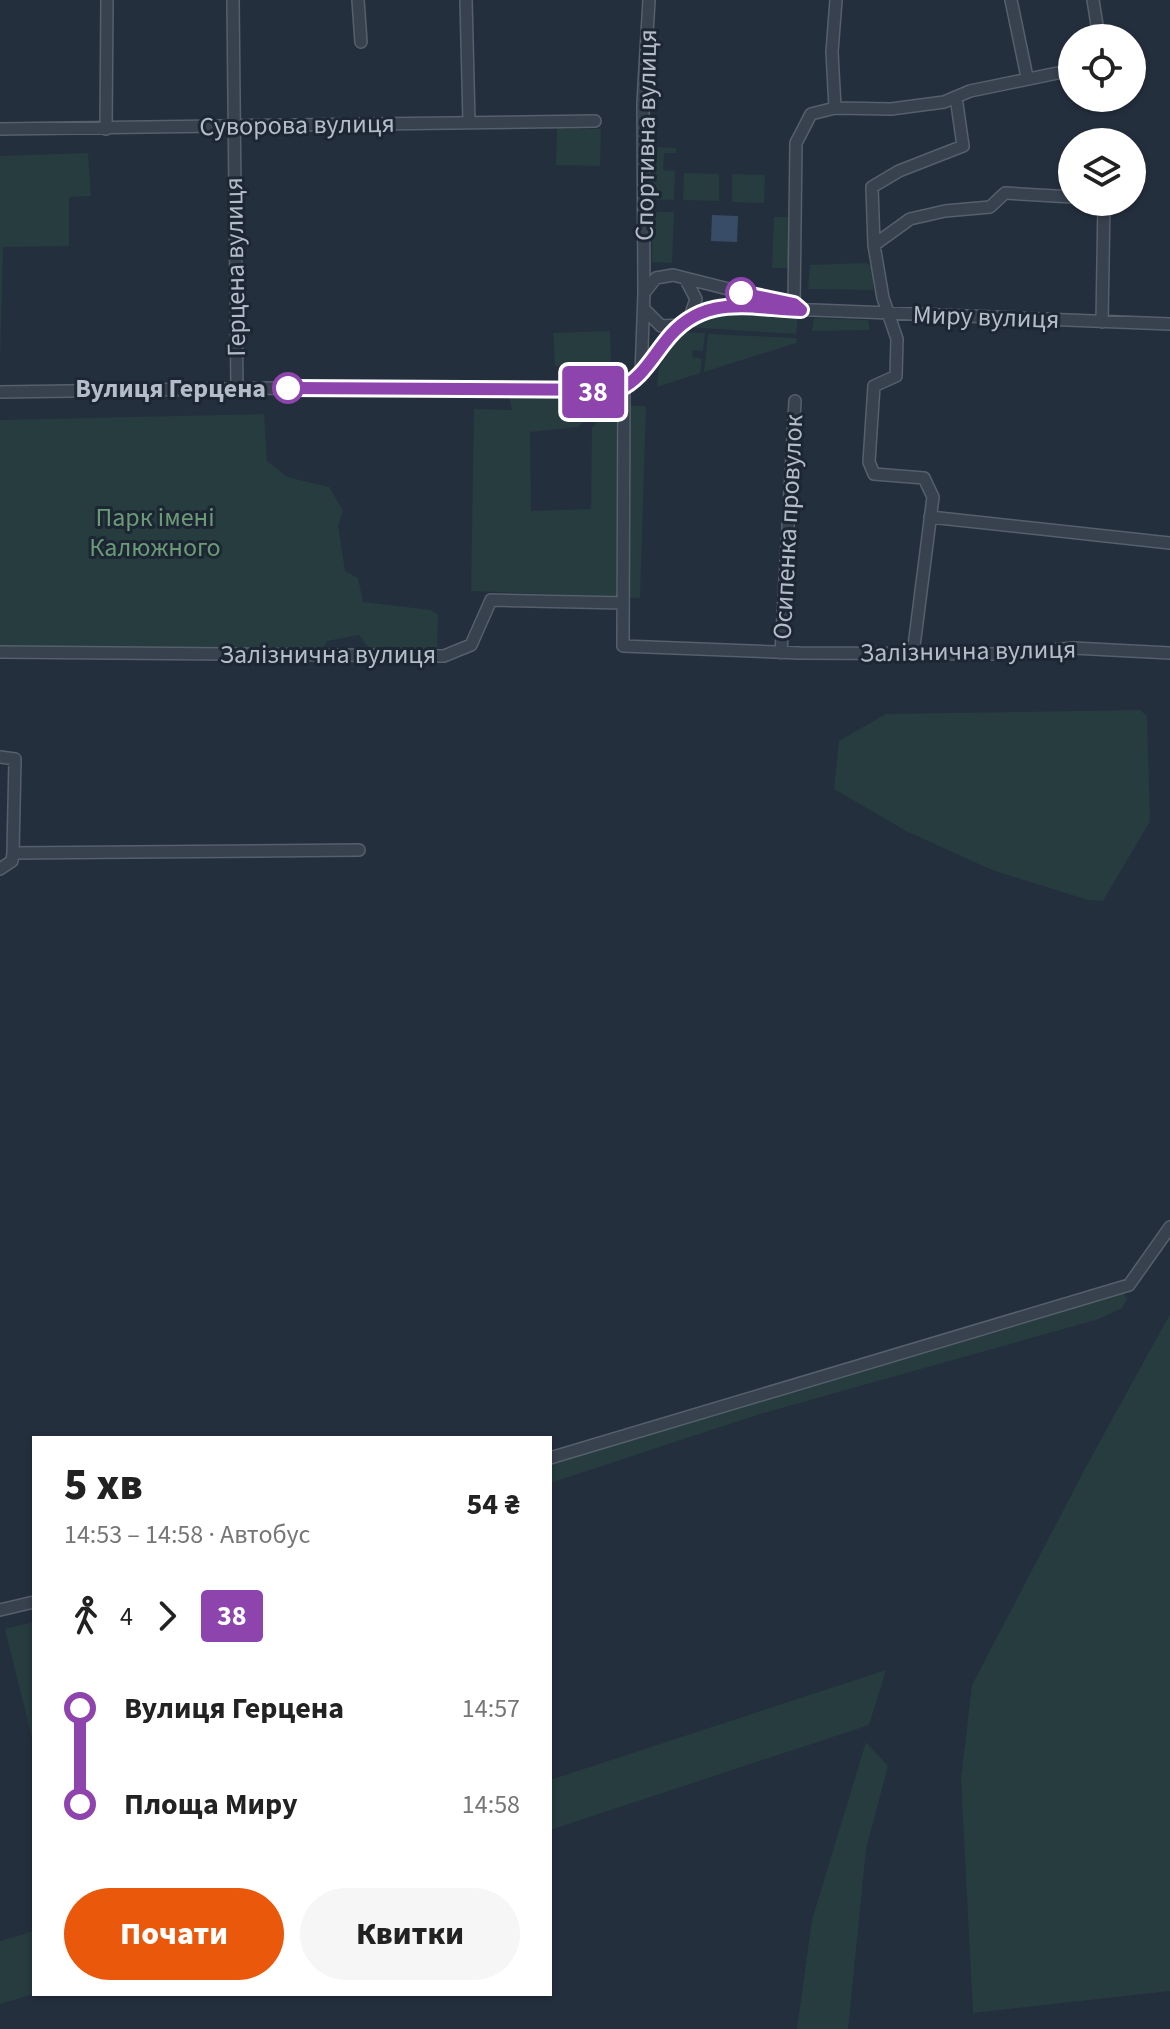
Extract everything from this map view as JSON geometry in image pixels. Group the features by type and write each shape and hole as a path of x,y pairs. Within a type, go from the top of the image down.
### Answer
{"street":[{"path":"106,129 107,0"},
{"name":"Герцена вулиця","path":"233,0 237,389"},
{"path":"358,0 361,42"},
{"path":"466,0 469,122"},
{"name":"Спортивна вулиця","path":"644,293 643,115 649,0"},
{"path":"835,108 832,52 836,0"},
{"path":"1011,0 1027,77"},
{"path":"1093,0 1097,24"},
{"path":"798,307 796,143 811,114 835,108 891,109 1058,72"},
{"path":"913,654 933,497 924,478 874,474 869,462 874,386 896,376 897,339 888,313 874,245 872,187 899,171 963,146 956,97"},
{"name":"Суворова вулиця","path":"0,129 595,121"},
{"path":"874,245 910,219 945,211 990,207 1005,193 1058,196"},
{"path":"1102,322 1104,216"},
{"path":"645,270 661,276"},
{"path":"641,375 644,293 650,282 661,276 673,275 798,307"},
{"path":"0,392 237,389 607,392 624,387 641,375 686,321 696,299 685,280"},
{"path":"644,309 657,325 667,328 686,321 704,309 798,307"},
{"name":"Миру вулиця","path":"798,307 1170,324"},
{"path":"623,603 624,387"},
{"name":"Осипенка провулок","path":"781,653 795,401"},
{"path":"930,517 1170,543"},
{"name":"Залізнична вулиця","path":"0,652 444,656 471,645 491,600 623,603 623,646 781,653 1009,654 1073,648 1170,653"},
{"path":"0,757 15,759 12,861 0,869"},
{"path":"13,853 359,850"},
{"path":"552,1457 1129,1285 1170,1227"},
{"path":"0,1610 32,1602"}],"green space":[{"path":"557,128 601,129 600,166 556,165"},
{"path":"653,147 676,148 676,153 664,153 663,170 675,171 674,200 650,199"},
{"path":"88,153 91,196 69,197 69,246 3,247 0,364 0,156"},
{"path":"684,173 719,174 719,201 683,200"},
{"path":"732,174 765,175 764,203 732,202"},
{"path":"653,212 674,212 672,263 652,262"},
{"path":"774,217 791,217 790,268 772,268"},
{"path":"866,263 873,267 873,290 808,289 810,265"},
{"path":"706,315 798,316 796,334 686,327"},
{"path":"814,318 868,320 870,330 812,331"},
{"path":"610,331 611,364 555,366 553,333"},
{"path":"682,332 705,333 703,351 693,350 692,357 702,359 700,373 657,387 659,368"},
{"path":"708,334 797,338 796,343 704,372"},
{"path":"509,396 607,398 578,427 530,432 531,511 591,509 592,427 615,406 646,406 640,598 471,591 474,409 512,410"},
{"name":"Парк імені Калюжного","path":"264,414 267,461 287,477 329,487 343,511 338,525 345,571 358,578 363,602 431,610 438,615 437,652 370,650 359,635 327,641 324,649 0,647 0,420"},
{"path":"1140,710 1147,716 1150,821 1103,901 1088,900 992,870 906,831 834,789 839,741 886,714"},
{"path":"1112,1293 1123,1293 1127,1299 1122,1308 1099,1319 760,1414 552,1482 552,1463"},
{"path":"1170,1314 1170,1991 973,2013 961,1779 972,1685"},
{"path":"32,1622 32,1738 5,1629"},
{"path":"886,1670 869,1725 552,1829 552,1779"},
{"path":"866,1742 888,1766 866,1849 848,2029 797,2029 812,1920"},
{"path":"32,1932 32,1995 0,2004 0,1941"}],"water":[{"path":"712,215 738,216 737,242 711,241"}],"bus line":[{"name":"38","path":"288,388 618,390 641,375 668,338 690,317 704,309 801,310 794,304 741,293"}],"place":[{"name":"Вулиця Герцена","path":"288,388"}]}
